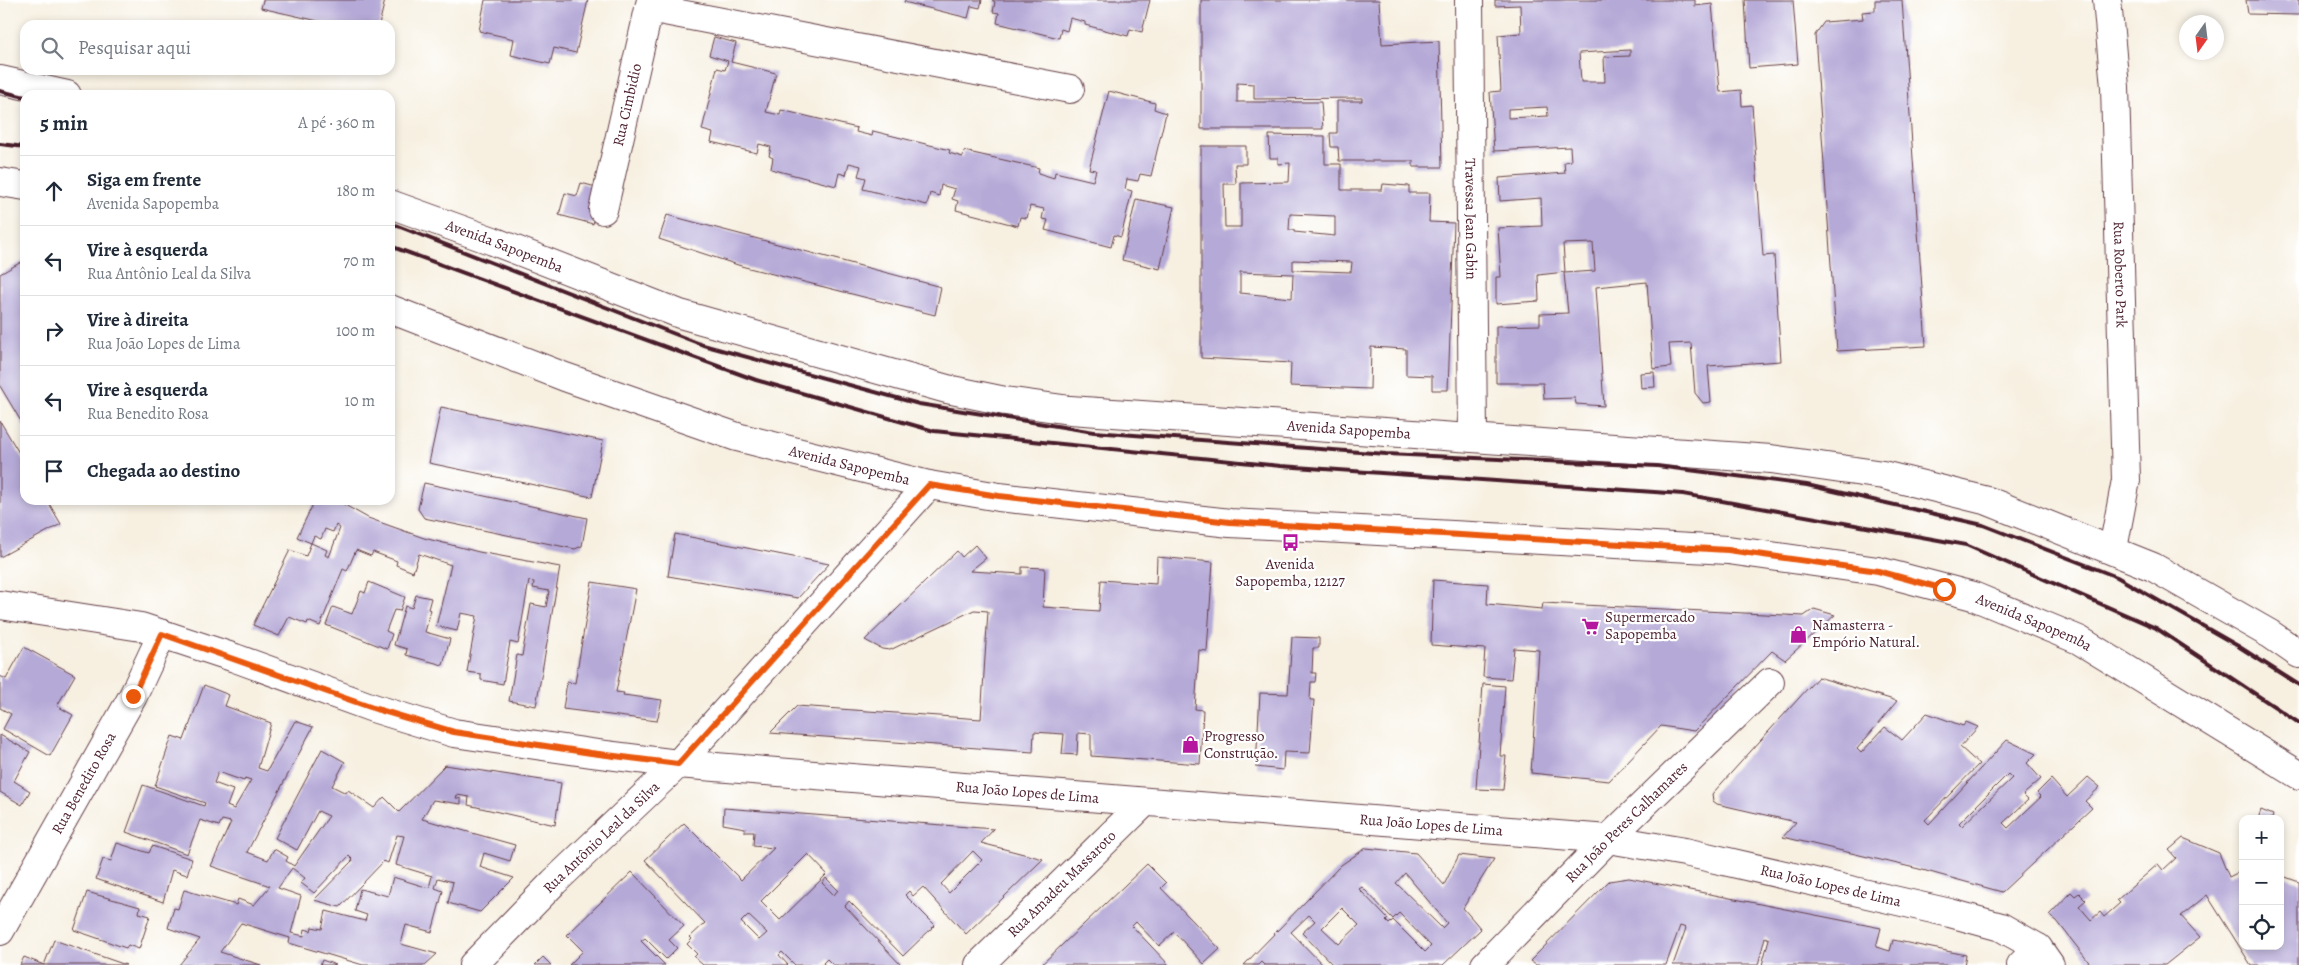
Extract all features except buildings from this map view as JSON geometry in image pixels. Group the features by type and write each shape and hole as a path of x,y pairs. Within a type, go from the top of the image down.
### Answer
{"street":[{"name":"Travessa Jean Gabin","path":"1469,0 1473,438"},
{"name":"Rua Roberto Park","path":"2107,0 2115,87 2126,480 2113,549"},
{"path":"650,4 1070,89"},
{"name":"Rua Cimbidio","path":"603,210 650,4"},
{"path":"0,80 45,90"},
{"path":"0,182 20,185"},
{"name":"Avenida Sapopemba","path":"395,206 493,241 680,314 947,389 1005,401 1070,410 1771,459 1883,475 1988,501 2113,549 2152,566 2270,634 2299,654"},
{"name":"Avenida Sapopemba","path":"395,311 565,377 737,437 929,485 999,496 1230,522 1728,550 1878,571 1973,596 2079,640 2299,775"},
{"name":"Rua Antônio Leal da Silva","path":"473,965 554,882 678,764 929,485"},
{"name":"Rua João Lopes de Lima","path":"0,605 141,627 373,708 454,732 678,764 1608,839 1685,852 1950,913 2001,927 2036,959"},
{"name":"Rua Benedito Rosa","path":"0,930 133,696 162,634"},
{"name":"Rua João Peres Calhamares","path":"1485,965 1608,839 1770,682"},
{"name":"Rua Amadeu Massaroto","path":"979,965 1145,802"}],"railway":[{"path":"0,91 20,96"},
{"path":"0,144 20,146"},
{"path":"395,225 703,345 919,404 1094,432 1386,454 1657,466 1807,485 1983,525 2117,577 2238,646 2299,685"},
{"path":"395,248 756,380 934,431 1281,466 1683,494 1966,545 2156,628 2299,723"}],"place":[{"name":"Avenida Sapopemba, 12127","path":"1290,543"},
{"name":"Supermercado Sapopemba","path":"1591,626"},
{"name":"Namasterra - Empório Natural.","path":"1798,634"},
{"name":"Progresso Construção.","path":"1190,745"}],"route":[{"path":"133,696 162,634 235,658 373,708 454,732 678,764 929,485 999,496 1230,522 1728,550 1878,571 1944,589"}]}
